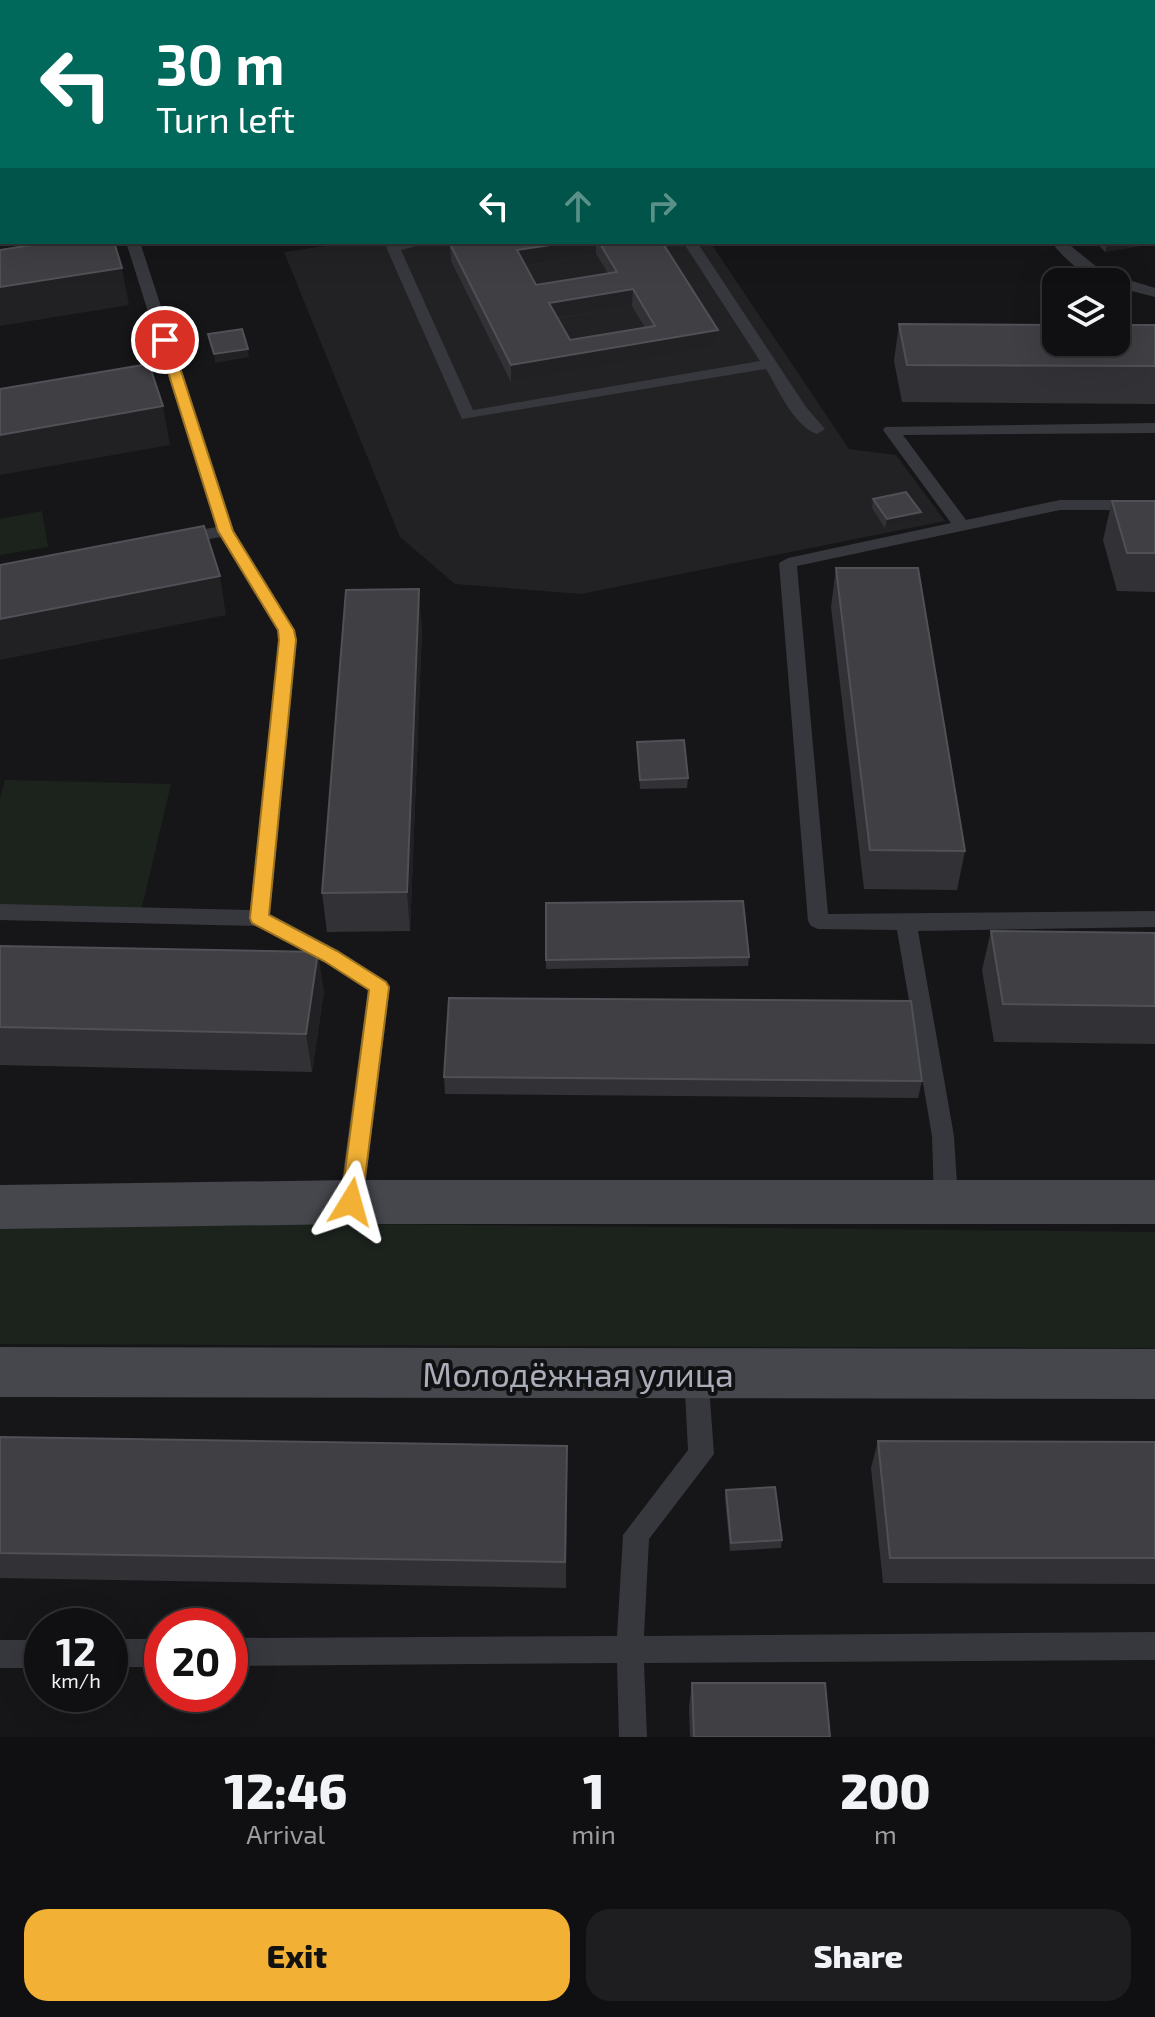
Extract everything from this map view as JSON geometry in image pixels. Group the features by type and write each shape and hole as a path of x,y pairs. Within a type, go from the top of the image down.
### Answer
{"street":[{"path":"0,1207 351,1202 1155,1202"},
{"name":"Молодёжная улица","path":"0,1372 1155,1374"}],"lane":[{"path":"134,244 168,374 226,531 286,630 288,640 259,918"},
{"path":"391,244 468,416 770,364"},
{"path":"691,244 800,410 817,429"},
{"path":"1060,244 1085,268"},
{"path":"1130,286 1155,293"},
{"path":"962,526 891,430 1155,428"},
{"path":"1155,505 1060,505 788,563 818,921 906,923 1155,919"},
{"path":"165,542 226,531"},
{"path":"0,912 259,918 331,956 379,987 351,1202"},
{"path":"906,923 943,1136 946,1201"},
{"path":"633,1737 630,1648 636,1535 701,1454 696,1372"},
{"path":"248,1652 1155,1646"},
{"path":"0,1654 24,1654"}],"shaded area":[{"path":"338,244 711,244 849,449 896,455 945,521 581,594 455,584 400,537 284,252"},
{"path":"42,511 48,547 0,555 0,519"},
{"path":"5,780 171,784 140,915 0,912 0,798"},
{"path":"352,1224 1155,1232 1155,1348 0,1344 0,1228"}],"building":[{"path":"38,244 115,244 122,268 0,287 0,250"},
{"path":"450,244 557,244 517,250 536,285 617,272 600,244 663,244 718,330 511,365","holes":["633,289 655,326 570,340 549,303"]},
{"path":"899,324 1042,325 1042,356 1130,356 1130,325 1155,325 1155,366 907,365"},
{"path":"242,329 248,349 214,354 208,334"},
{"path":"149,364 163,406 0,435 0,389"},
{"path":"906,492 921,512 887,519 873,499"},
{"path":"1112,501 1155,501 1155,553 1127,553"},
{"path":"204,526 220,576 0,619 0,565"},
{"path":"836,568 918,568 965,851 870,850"},
{"path":"419,589 407,892 322,893 346,590"},
{"path":"684,740 688,778 640,780 637,742"},
{"path":"743,901 749,957 546,960 546,903"},
{"path":"991,931 1155,933 1155,1006 1003,1004"},
{"path":"0,946 318,952 306,1034 0,1027"},
{"path":"449,998 911,1001 922,1081 444,1077"},
{"path":"0,1437 567,1446 565,1562 0,1553"},
{"path":"878,1441 1155,1442 1155,1558 890,1558"},
{"path":"775,1487 782,1540 731,1543 726,1490"},
{"path":"692,1683 825,1683 830,1737 694,1737"}],"route":[{"path":"165,340 226,531 286,630 288,640 259,918 331,956 379,987 351,1202"}]}
